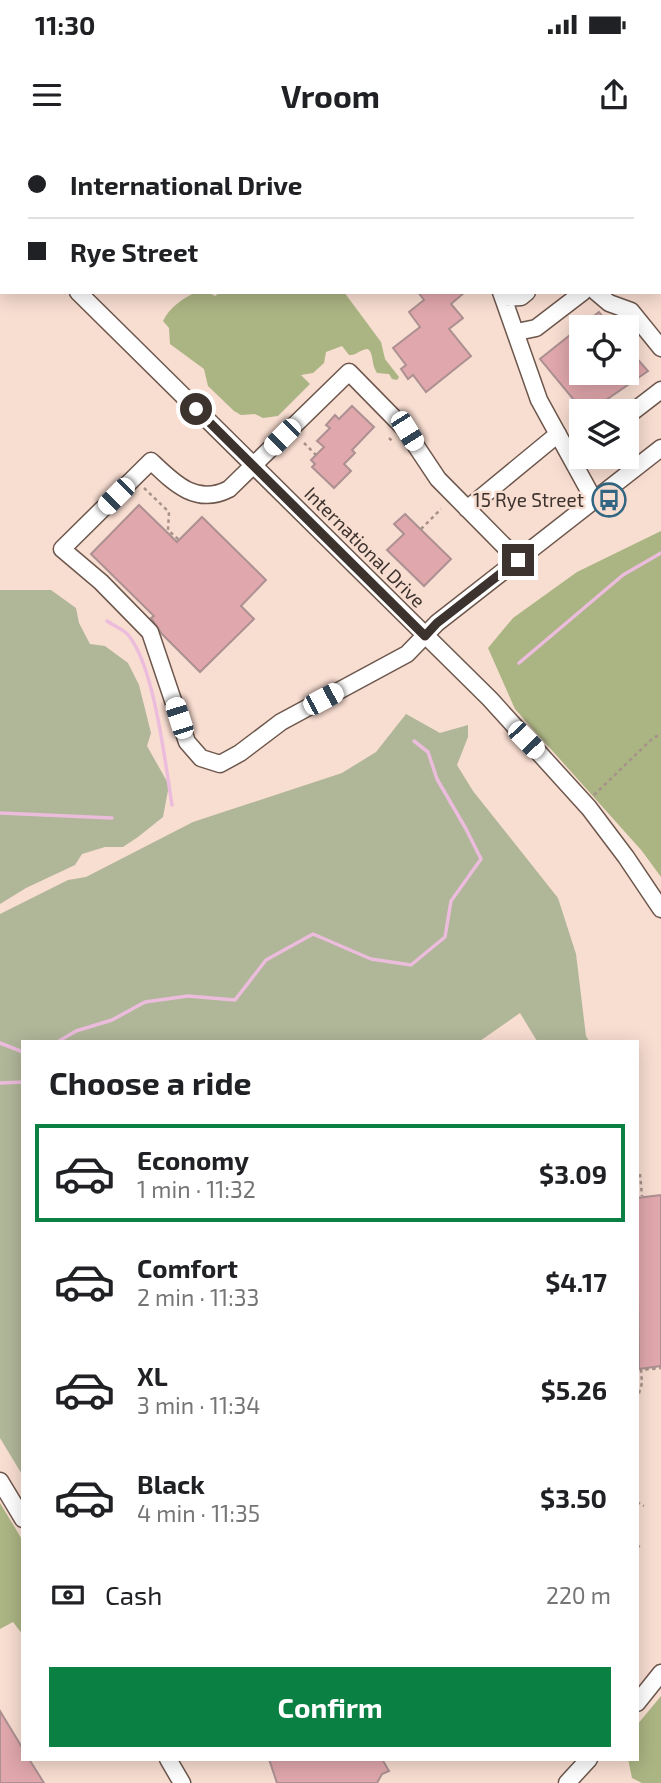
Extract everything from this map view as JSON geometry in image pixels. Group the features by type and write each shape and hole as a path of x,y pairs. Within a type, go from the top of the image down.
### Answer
{"street":[{"name":"International Drive","path":"80,294 490,699 584,803 626,857 661,909"},
{"path":"525,294 521,297 503,295 539,400 558,435 569,448"},
{"path":"517,332 536,328 580,294"},
{"path":"598,294 609,303 631,311 661,348"},
{"path":"518,560 438,479 404,428 349,372 229,489 210,495 190,493 151,461 62,549 101,582 149,632 187,742 201,758 220,764 281,722 407,654 437,623 518,560 594,500 661,448"},
{"path":"639,407 661,390"},
{"path":"467,509 558,435"},
{"path":"581,469 594,500"},
{"path":"0,1481 21,1516"},
{"path":"639,1700 661,1673"},
{"path":"169,1761 182,1783"},
{"path":"567,1783 587,1761"}],"path":[{"path":"389,438 394,443"},
{"path":"304,443 316,455"},
{"path":"134,478 169,512 168,530 179,540"},
{"path":"421,529 441,509"},
{"path":"584,803 653,738 661,734"},
{"path":"639,1174 642,1196"},
{"path":"639,1396 641,1370 661,1368"},
{"path":"639,1503 643,1506"}],"green space":[{"path":"193,294 345,294 381,342 385,359 399,377 397,380 392,379 389,374 377,373 368,349 349,355 342,346 326,352 324,363 313,373 301,375 310,384 278,416 263,418 255,414 241,415 208,386 204,369 170,344 169,328 163,321 177,304"},
{"path":"661,531 661,877 642,851 515,709 488,648 513,618 577,572"},
{"path":"0,590 51,590 76,608 79,623 90,644 105,646 128,663 139,685 151,733 147,746 169,785 163,817 138,837 123,847 105,847 82,854 75,865 26,888 0,904"},
{"path":"406,714 440,733 468,725 468,737 457,765 473,791 558,898 576,954 588,1040 536,1040 520,1013 481,1040 21,1040 21,1473 0,1438 0,914 68,880 86,877 193,822 342,773 376,752"},
{"path":"0,1503 21,1538 21,1632 13,1622 0,1629"},
{"path":"661,1696 661,1783 642,1783 632,1778 628,1761 639,1761 639,1723"}],"building":[{"path":"420,294 463,294 451,304 463,318 449,329 471,356 426,392 413,375 408,379 401,369 406,365 393,348 420,327 409,312 424,300"},
{"path":"569,336 569,385 628,385 607,399 573,399 540,359"},
{"path":"639,361 648,371 639,377"},
{"path":"352,406 374,427 352,450 355,453 344,464 351,471 334,488 312,467 315,464 311,460 324,447 317,441 330,428 326,425 335,415 339,419"},
{"path":"139,505 177,542 202,517 266,580 241,606 254,619 200,672 162,634 151,618 154,616 91,554"},
{"path":"405,514 451,559 424,586 387,550 404,534 394,524"},
{"path":"661,1195 661,1366 639,1369 639,1198"},
{"path":"0,1711 21,1746 21,1761 30,1761 44,1783 0,1783"},
{"path":"270,1761 383,1761 389,1771 382,1774 377,1783 277,1783"}],"waterway":[{"path":"519,663 623,575 661,553"},
{"path":"107,621 129,636 146,670 158,717 172,805"},
{"path":"61,1040 76,1031 112,1020 145,1002 188,996 235,1000 266,960 313,934 371,959 411,965 445,937 451,901 481,859 437,779 428,752 414,741"},
{"path":"0,813 112,818"},
{"path":"0,1043 21,1051"},
{"path":"0,1083 21,1082"}],"place":[{"name":"15 Rye Street","path":"609,500"}],"route":[{"path":"196,409 425,636 437,623 518,560"}]}
